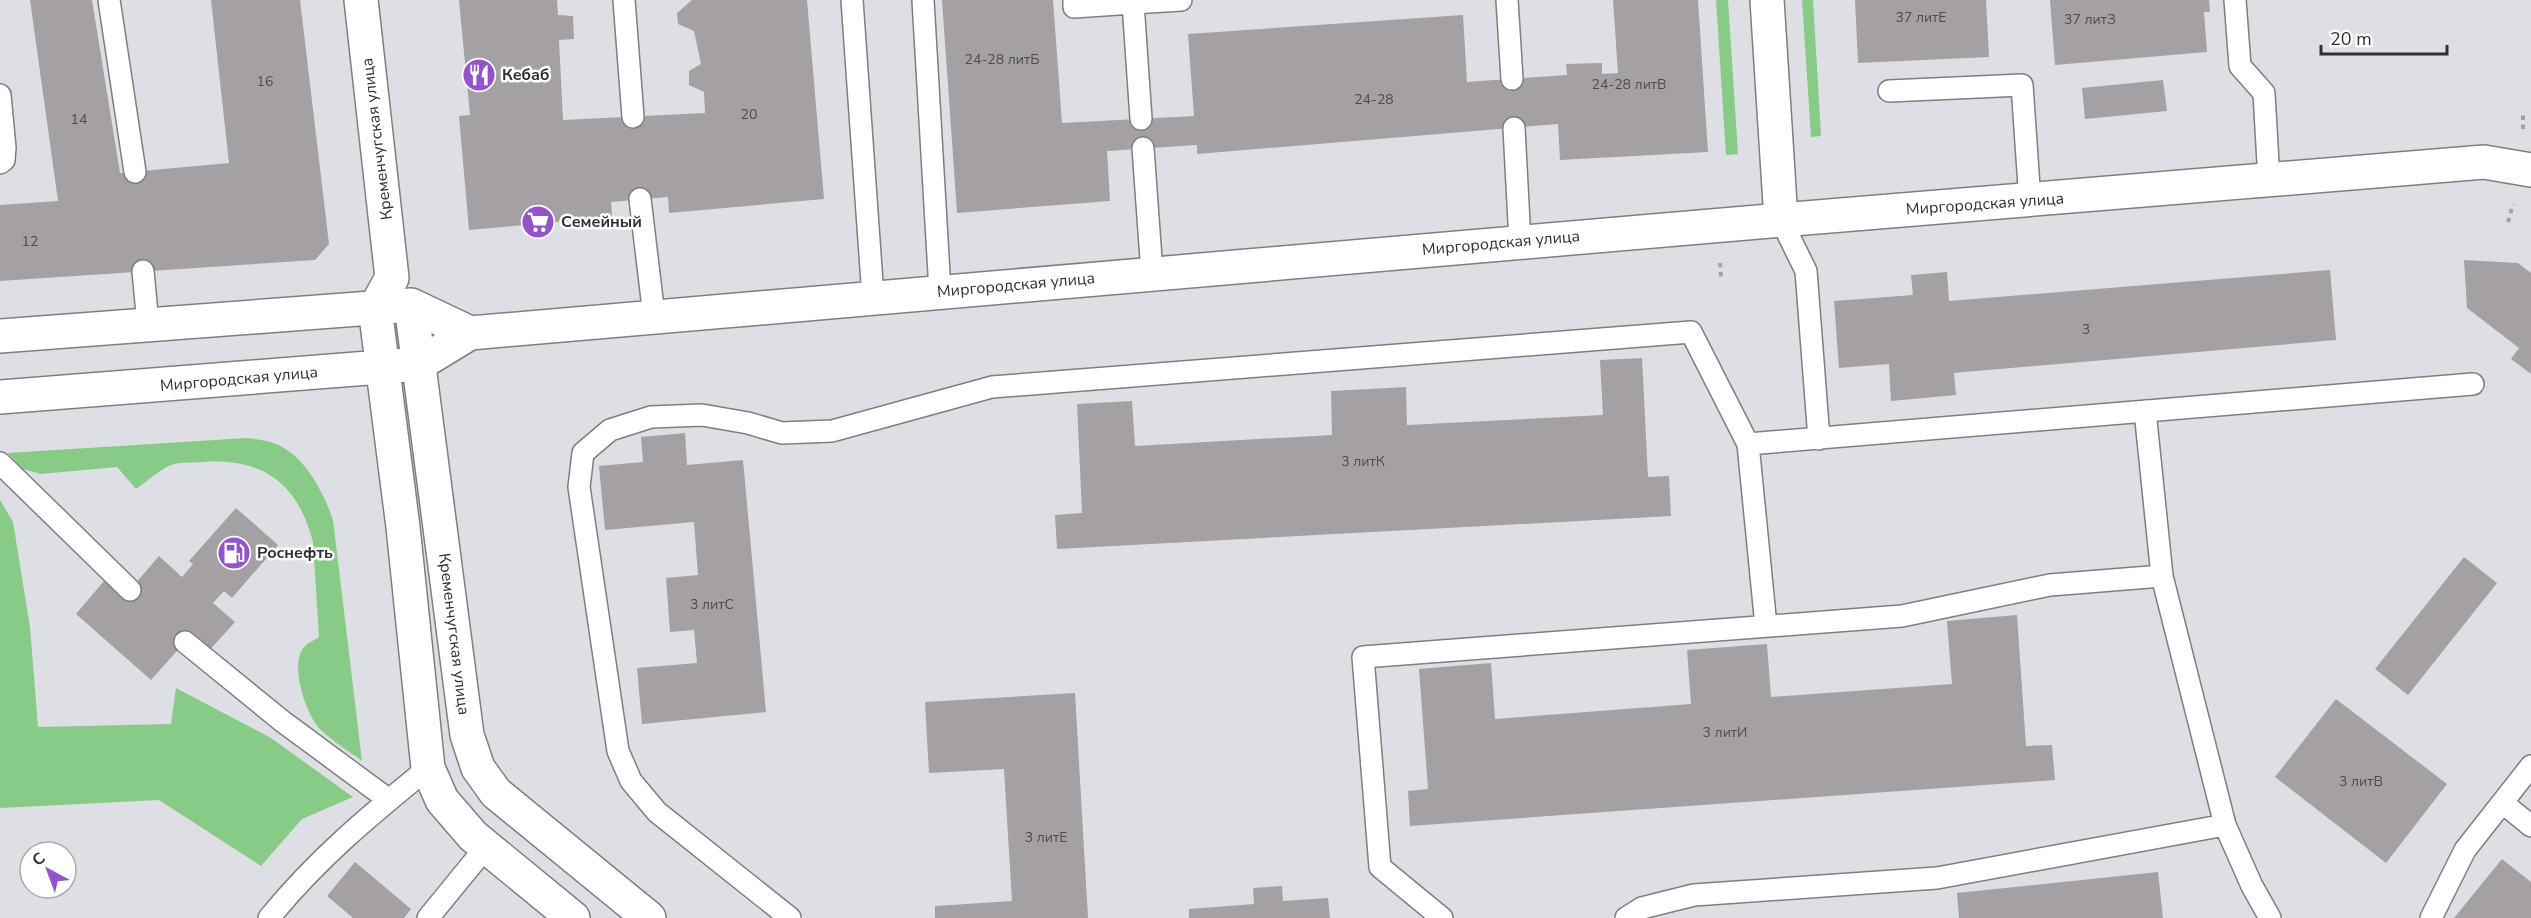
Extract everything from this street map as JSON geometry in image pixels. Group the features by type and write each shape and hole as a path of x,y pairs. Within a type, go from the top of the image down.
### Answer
{"street":[{"name":"Кременчугская улица","path":"361,0 392,278 411,304 467,735 478,768 496,793 649,918"},
{"path":"1767,0 1781,220"},
{"name":"Миргородская улица","path":"0,397 419,364 470,333 654,316 2484,162 2531,170"},
{"path":"392,278 375,308 403,527 428,768 442,800 473,836 573,918"},
{"path":"0,336 411,304 470,333"}],"lane":[{"path":"109,0 135,172"},
{"path":"624,0 633,117"},
{"path":"852,0 873,297"},
{"path":"923,0 940,291"},
{"path":"1074,0 1074,7 1181,0"},
{"path":"1507,0 1512,79"},
{"path":"2235,0 2240,66 2264,93 2269,181"},
{"path":"1133,3 1141,119"},
{"path":"1889,91 2022,85 2030,201"},
{"path":"0,95 6,148 4,160 0,163"},
{"path":"1514,128 1520,242"},
{"path":"1143,148 1152,273"},
{"path":"640,199 654,316"},
{"path":"1781,220 1806,271 1819,439"},
{"path":"143,271 148,324"},
{"path":"790,918 657,812 631,782 618,751 579,487 583,453 610,430 651,417 702,415 748,423 782,433 832,431 992,387 1691,332 1748,444 1766,626"},
{"path":"1748,444 2473,384"},
{"path":"2145,411 2162,576 2225,825 2252,886 2270,918"},
{"path":"0,463 130,590"},
{"path":"1442,918 1380,867 1363,657 1902,616 2050,585 2162,576"},
{"path":"185,642 282,721 389,800"},
{"path":"2431,918 2465,850 2531,766"},
{"path":"269,918 291,891 342,838 428,768"},
{"path":"2503,803 2531,826"},
{"path":"1626,918 1642,908 1694,895 1937,878 2225,825"},
{"path":"428,918 486,847"}],"green space":[{"path":"1716,0 1728,0 1738,154 1726,155"},
{"path":"1802,0 1813,0 1821,136 1811,137"},
{"path":"247,438 270,442 282,447 302,463 324,497 333,520 362,761 321,730 310,714 301,690 298,665 300,655 305,646 319,637 313,542 306,521 287,489 260,470 243,464 224,462 174,464 136,489 117,467 41,474 23,469 8,453"},
{"path":"0,500 13,522 30,627 38,727 171,724 176,688 271,738 353,797 302,819 261,866 159,800 0,808"}],"building":[{"path":"30,0 92,0 120,173 229,163 211,0 300,0 329,244 315,260 0,281 0,205 58,201"},
{"path":"459,0 557,0 558,15 573,16 574,39 559,40 563,120 705,113 704,92 689,85 689,71 701,64 694,31 678,24 677,13 692,0 807,0 824,199 669,213 668,197 611,202 612,217 469,230 459,116 470,115"},
{"path":"942,0 1053,0 1062,123 1194,116 1188,34 1463,15 1467,82 1567,75 1566,64 1602,63 1602,74 1618,73 1613,0 1698,0 1708,152 1560,160 1558,124 1197,154 1197,145 1107,151 1110,201 957,213"},
{"path":"1855,0 1986,0 1989,57 1858,63"},
{"path":"2050,0 2209,0 2210,12 2204,12 2207,52 2055,65"},
{"path":"2163,80 2167,111 2085,119 2082,88"},
{"path":"2464,260 2518,263 2531,273 2531,374 2511,359 2519,348 2467,308"},
{"path":"2330,270 2336,340 1954,373 1956,395 1891,401 1889,364 1839,368 1834,301 1913,295 1911,275 1947,272 1949,301"},
{"path":"1642,358 1648,477 1669,476 1671,516 1057,549 1055,515 1082,513 1077,404 1132,401 1135,446 1332,435 1331,391 1406,387 1407,425 1603,415 1600,360"},
{"path":"685,433 687,465 743,460 766,712 642,724 637,668 697,663 694,630 670,632 666,578 698,575 694,522 605,530 599,466 643,462 641,437"},
{"path":"236,508 278,545 232,598 224,591 213,603 235,622 206,654 185,642 151,680 76,614 104,581 123,598 159,556 182,577 193,564 189,561"},
{"path":"2464,557 2497,583 2408,695 2375,669"},
{"path":"2017,615 2026,746 2052,745 2055,780 1410,826 1408,791 1428,789 1419,669 1491,663 1495,719 1691,704 1687,650 1767,644 1771,697 1952,684 1947,621"},
{"path":"1075,693 1088,918 935,918 935,906 1012,901 1004,769 929,773 925,702"},
{"path":"2336,699 2447,784 2386,863 2275,777"},
{"path":"2502,859 2531,882 2531,918 2454,918"},
{"path":"355,862 411,909 404,918 353,918 327,896"},
{"path":"2158,872 2163,918 1959,918 1957,893"},
{"path":"1282,886 1283,901 1328,898 1330,918 1189,918 1189,909 1254,904 1253,888"}],"place":[{"name":"Кебаб","path":"479,75"},
{"name":"Семейный","path":"538,222"},
{"name":"Роснефть","path":"234,553"}]}
